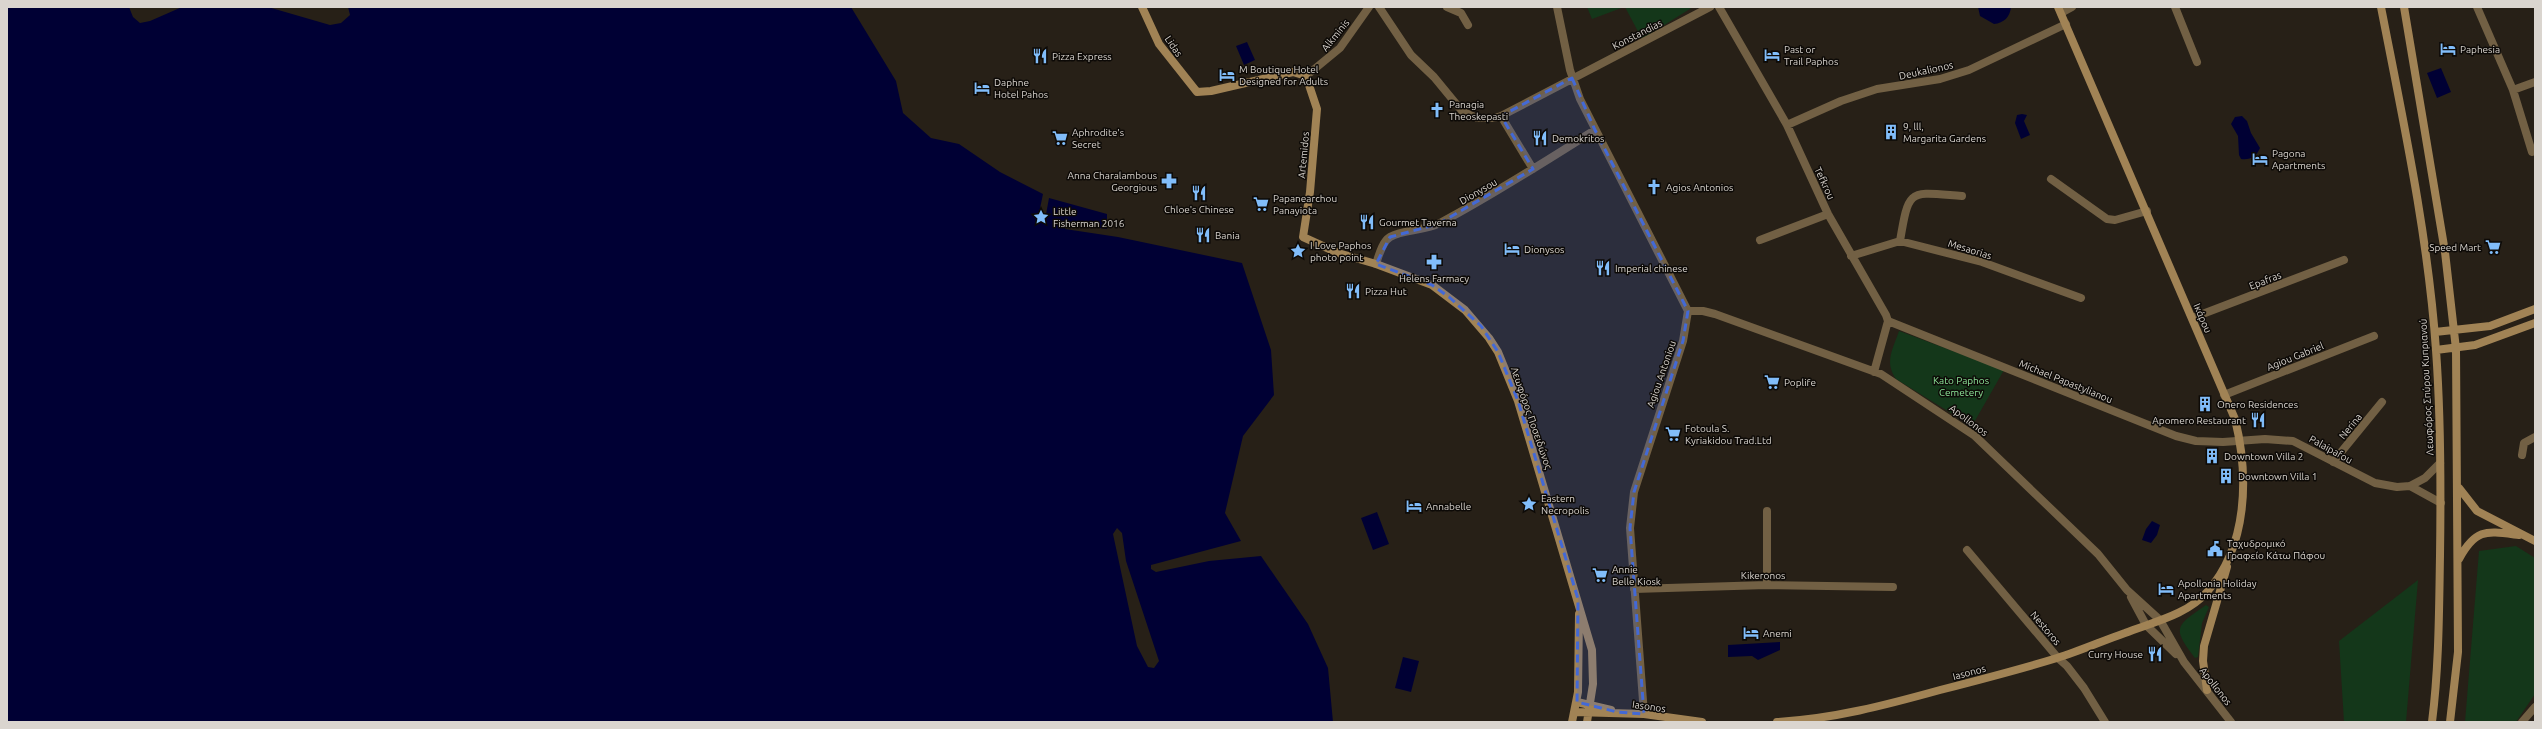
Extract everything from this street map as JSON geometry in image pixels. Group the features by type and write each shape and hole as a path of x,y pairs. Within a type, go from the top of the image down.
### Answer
{"main road":[{"name":"Lidas","path":"1142,7 1159,44 1197,92 1211,91 1293,72 1306,76"},
{"name":"Λεωφόρος Σπύρου Κυπριανού","path":"2381,7 2407,144 2435,332 2441,503 2438,671 2432,722"},
{"path":"2404,7 2436,191 2455,332 2459,559 2458,652 2450,722"},
{"name":"Ικάρου","path":"2060,10 2192,318 2234,419 2240,442 2244,472 2243,503 2230,554 2213,585 2201,598 2182,610 2160,620"},
{"name":"Artemidos","path":"1303,237 1317,109 1306,76"},
{"name":"Λεωφόρος Ποσειδώνος","path":"1303,237 1338,254 1376,264 1432,286 1450,297 1481,326 1492,342 1518,401 1592,650 1594,684 1588,722"},
{"path":"2435,332 2455,332 2490,326 2535,309"},
{"path":"2436,350 2456,349 2475,345 2535,323"},
{"path":"2458,488 2477,511 2535,541"},
{"path":"2459,559 2469,542 2485,532 2523,535"},
{"path":"2207,690 2203,661 2204,646 2230,554"},
{"name":"Λεωφόρος Ποσειδώνος","path":"1572,722 1577,702 1580,656 1578,599"},
{"name":"Iasonos","path":"1777,722 1821,718 1879,706 2058,658 2160,620"},
{"name":"Iasonos","path":"1577,702 1591,704 1617,712"},
{"name":"Iasonos","path":"1575,712 1617,712 1644,714 1702,722"}],"street":[{"name":"Alkminis","path":"1306,76 1340,48 1369,7"},
{"path":"1379,7 1411,55 1434,77 1462,112 1477,118 1494,118 1501,116 1533,169"},
{"path":"1447,7 1461,13 1468,25"},
{"path":"1557,7 1572,78 1595,130 1688,311"},
{"name":"Konstandias","path":"1501,116 1710,7"},
{"name":"Tefkrou","path":"1719,7 1787,125 1828,214 1883,309 1888,321"},
{"path":"2060,10 2072,7"},
{"path":"2175,7 2197,62"},
{"path":"2477,7 2513,90 2532,152"},
{"name":"Deukalionos","path":"1787,125 1841,101 1877,89 1940,79 1969,70 2066,24"},
{"path":"2513,90 2535,82"},
{"name":"Dionysou","path":"1376,264 1385,242 1390,237 1438,224 1488,197 1595,130"},
{"path":"2050,179 2107,219 2115,220 2147,211"},
{"path":"1851,256 1900,241 1905,206 1914,196 1922,193 1962,196"},
{"path":"1760,240 1828,214"},
{"name":"Mesaorias","path":"1900,241 1982,262 2081,298"},
{"name":"Epafras","path":"2192,318 2344,260"},
{"name":"Apollonos","path":"1688,311 1702,311 1715,314 1874,372 1940,411 1986,445 2098,554 2127,590 2160,620 2184,662"},
{"name":"Agiou Antoniou","path":"1644,714 1630,528 1634,492 1682,341 1688,311"},
{"path":"1874,372 1888,321"},
{"name":"Michael Papastylianou","path":"1888,321 2062,389 2162,431 2196,441 2240,442"},
{"name":"Agiou Gabriel","path":"2224,395 2374,336"},
{"name":"Nerina","path":"2333,462 2382,402"},
{"path":"2522,455 2524,443 2535,437"},
{"name":"Palaipafou","path":"2240,442 2265,439 2293,441 2375,483 2397,487 2410,486"},
{"path":"2410,486 2424,478 2440,463"},
{"path":"2410,486 2441,503"},
{"path":"1767,511 1768,585"},
{"name":"Nestoros","path":"1968,550 2058,658 2081,683 2104,722"},
{"name":"Kikeronos","path":"1634,589 1768,585 1893,587"},
{"name":"Apollonos","path":"2127,590 2146,625 2184,662 2231,722"},
{"path":"2522,722 2535,707"}],"highlighted area":[{"path":"1572,78 1595,130 1688,311 1683,341 1634,492 1630,528 1644,714 1617,712 1577,702 1578,599 1518,401 1498,352 1481,326 1449,297 1432,285 1376,264 1390,237 1438,224 1533,169 1501,116"}],"green space":[{"path":"1587,7 1624,7 1592,19"},
{"path":"1625,7 1693,7 1642,39"},
{"name":"Kato Paphos Cemetery","path":"1899,331 2004,370 1972,426 1896,379 1892,373 1890,361 1892,350"},
{"path":"2516,546 2535,558 2535,694 2516,722 2465,722 2479,551"},
{"path":"2418,580 2406,722 2344,722 2339,641"},
{"path":"2206,605 2209,607 2202,623 2198,657 2195,658 2182,640 2180,628 2188,618"}],"shaded area":[{"path":"7,7 129,7 133,17 140,23 150,21 182,7 268,7 330,25 341,23 350,15 348,7 851,7 896,81 903,113 931,138 959,144 1000,172 1043,194 1038,218 1045,220 1049,198 1107,214 1107,229 1066,223 1065,229 1118,237 1242,263 1271,350 1274,395 1243,436 1225,513 1241,541 1151,565 1151,569 1156,572 1209,561 1261,556 1308,624 1328,668 1333,722 7,722"},
{"path":"1978,7 2011,7 2006,19 1994,24 1980,16"},
{"path":"1247,42 1255,60 1244,65 1236,46"},
{"path":"2441,68 2451,92 2437,98 2427,73"},
{"path":"2017,115 2027,115 2024,121 2030,135 2021,139 2015,123"},
{"path":"2242,116 2247,121 2251,133 2260,148 2255,156 2248,159 2241,159 2239,155 2238,136 2231,124 2235,117"},
{"path":"1377,512 1389,544 1373,550 1361,518"},
{"path":"2152,521 2160,525 2157,535 2151,543 2142,540 2146,529"},
{"path":"1780,642 1780,650 1758,660 1752,656 1728,657 1728,645"},
{"path":"1403,657 1419,661 1411,692 1395,688"}],"pier":[{"path":"1117,528 1122,533 1126,561 1159,661 1154,668 1148,667 1137,646 1113,534"}],"place":[{"name":"Paphesia","path":"2448,49"},
{"name":"Past or Trail Paphos","path":"1772,55"},
{"name":"Pizza Express","path":"1040,56"},
{"name":"M Boutique Hotel Designed for Adults","path":"1227,75"},
{"name":"Daphne Hotel Pahos","path":"982,88"},
{"name":"Panagia Theoskepasti","path":"1437,110"},
{"name":"9, lll, Margarita Gardens","path":"1891,132"},
{"name":"Aphrodite's Secret","path":"1060,138"},
{"name":"Demokritos","path":"1540,138"},
{"name":"Pagona Apartments","path":"2260,159"},
{"name":"Anna Charalambous Georgious","path":"1169,181"},
{"name":"Agios Antonios","path":"1654,187"},
{"name":"Chloe's Chinese","path":"1199,193"},
{"name":"Papanearchou Panayiota","path":"1261,204"},
{"name":"Little Fisherman 2016","path":"1041,217"},
{"name":"Gourmet Taverna","path":"1367,222"},
{"name":"Bania","path":"1203,235"},
{"name":"Speed Mart","path":"2493,247"},
{"name":"Dionysos","path":"1512,249"},
{"name":"I Love Paphos photo point","path":"1298,251"},
{"name":"Helens Farmacy","path":"1434,262"},
{"name":"Imperial chinese","path":"1603,268"},
{"name":"Pizza Hut","path":"1353,291"},
{"name":"Poplife","path":"1772,382"},
{"name":"Onero Residences","path":"2205,404"},
{"name":"Apomero Restaurant","path":"2258,420"},
{"name":"Fotoula S. Kyriakidou Trad.Ltd","path":"1673,434"},
{"name":"Downtown Villa 2","path":"2212,456"},
{"name":"Downtown Villa 1","path":"2226,476"},
{"name":"Eastern Necropolis","path":"1529,504"},
{"name":"Annabelle","path":"1414,506"},
{"name":"Ταχυδρομικό Γραφείο Κάτω Πάφου","path":"2215,549"},
{"name":"Annie Belle Kiosk","path":"1600,575"},
{"name":"Apollonia Holiday Apartments","path":"2166,589"},
{"name":"Anemi","path":"1751,633"},
{"name":"Curry House","path":"2155,654"}]}
